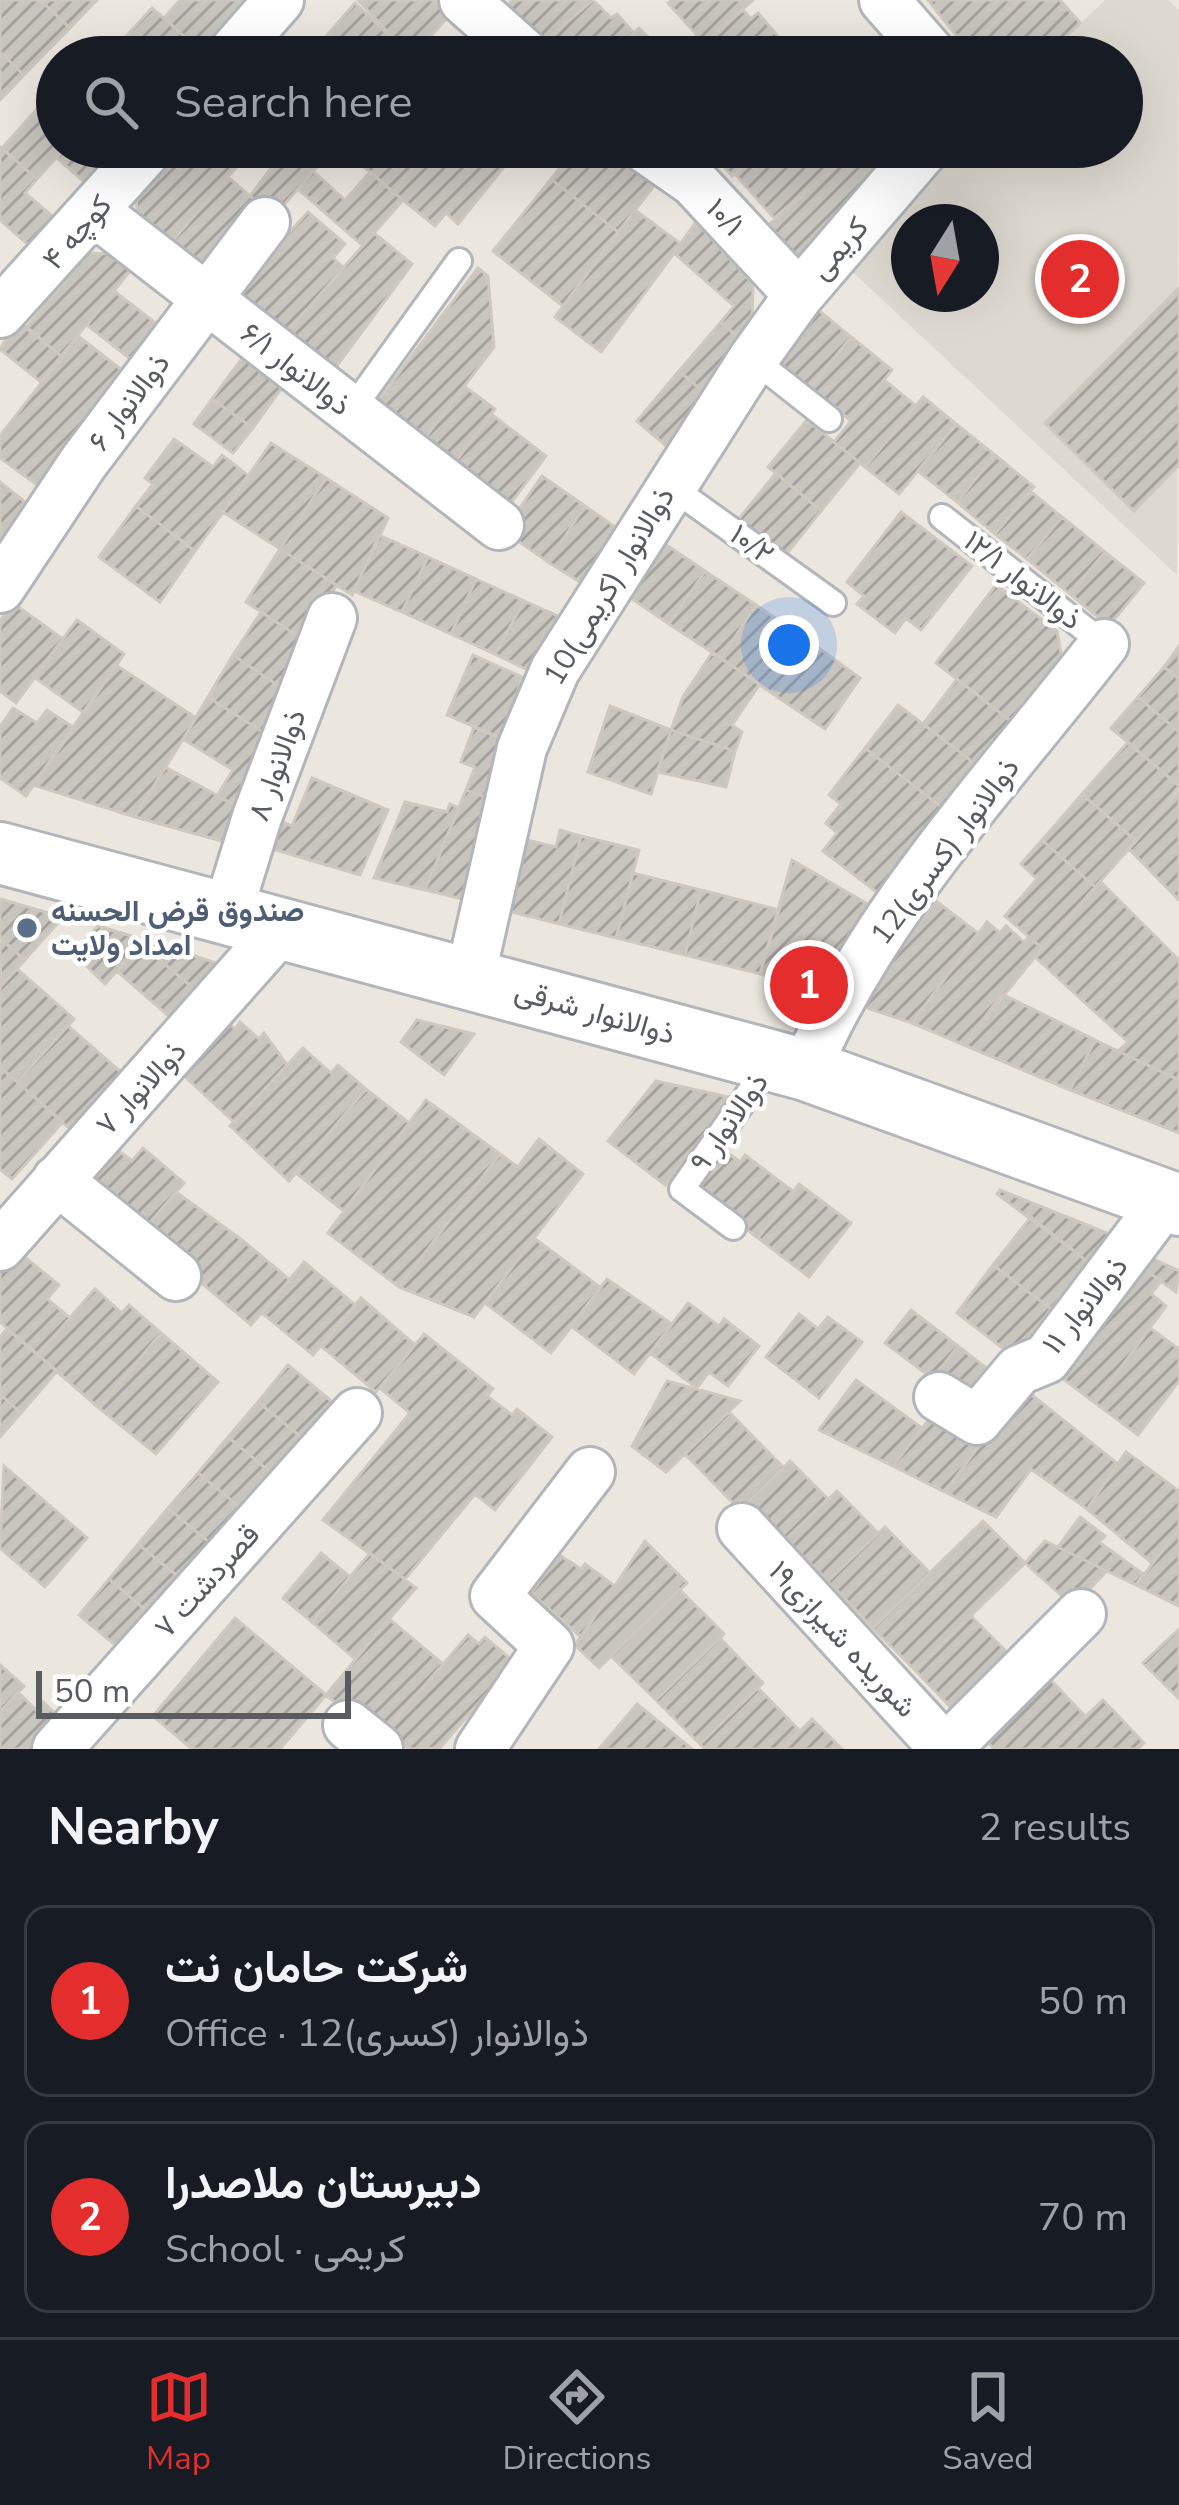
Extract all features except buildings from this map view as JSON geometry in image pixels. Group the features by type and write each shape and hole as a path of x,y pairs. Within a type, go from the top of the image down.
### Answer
{"street":[{"path":"247,36 279,0"},
{"path":"464,0 504,36"},
{"path":"884,0 916,36"},
{"name":"کوچه ۴","path":"0,313 132,168"},
{"name":"۱۰/۱","path":"674,168 694,182 799,295"},
{"name":"کریمی","path":"799,295 908,168"},
{"name":"ذوالانوار ۶/۱","path":"94,211 499,525"},
{"name":"ذوالانوار ۶","path":"0,588 83,463 265,222"},
{"name":"10ذوالانوار (کریمی)","path":"470,978 522,748 541,698 670,485 799,295"},
{"name":"ذوالانوار ۸","path":"254,922 256,818 332,618"},
{"name":"12ذوالانوار (کسری)","path":"788,1066 903,902 1104,644"},
{"name":"ذوالانوار شرقی","path":"0,853 788,1066 1173,1203"},
{"name":"ذوالانوار ۷","path":"0,1246 251,968 254,922"},
{"path":"57,1180 176,1276"},
{"name":"ذوالانوار ۱۱","path":"939,1397 977,1420 1019,1370 1046,1359 1173,1203"},
{"name":"قصردشت ۷","path":"57,1749 357,1413"},
{"path":"480,1749 549,1646 495,1596 590,1472"},
{"name":"شوریده شیرازی۱۹","path":"742,1528 945,1749"},
{"path":"945,1749 1081,1614"}],"lane":[{"path":"350,412 459,261"},
{"path":"753,358 829,419"},
{"name":"۱۰/۲","path":"670,485 833,603"},
{"name":"ذوالانوار ۱۲/۱","path":"942,517 1104,644"},
{"name":"ذوالانوار ۹","path":"733,1227 682,1189 788,1066"}],"shaded area":[{"path":"1105,0 1168,0 1179,10 1177,575 895,312 999,312 999,204 901,204 936,168 1143,168 1143,36 1067,36"},
{"path":"891,215 891,308 844,264"}],"place":[{"name":"دبیرستان ملاصدرا","path":"1080,279"},
{"name":"صندوق قرض الحسنه امداد ولایت","path":"27,928"},
{"name":"شرکت حامان نت","path":"809,985"}]}
